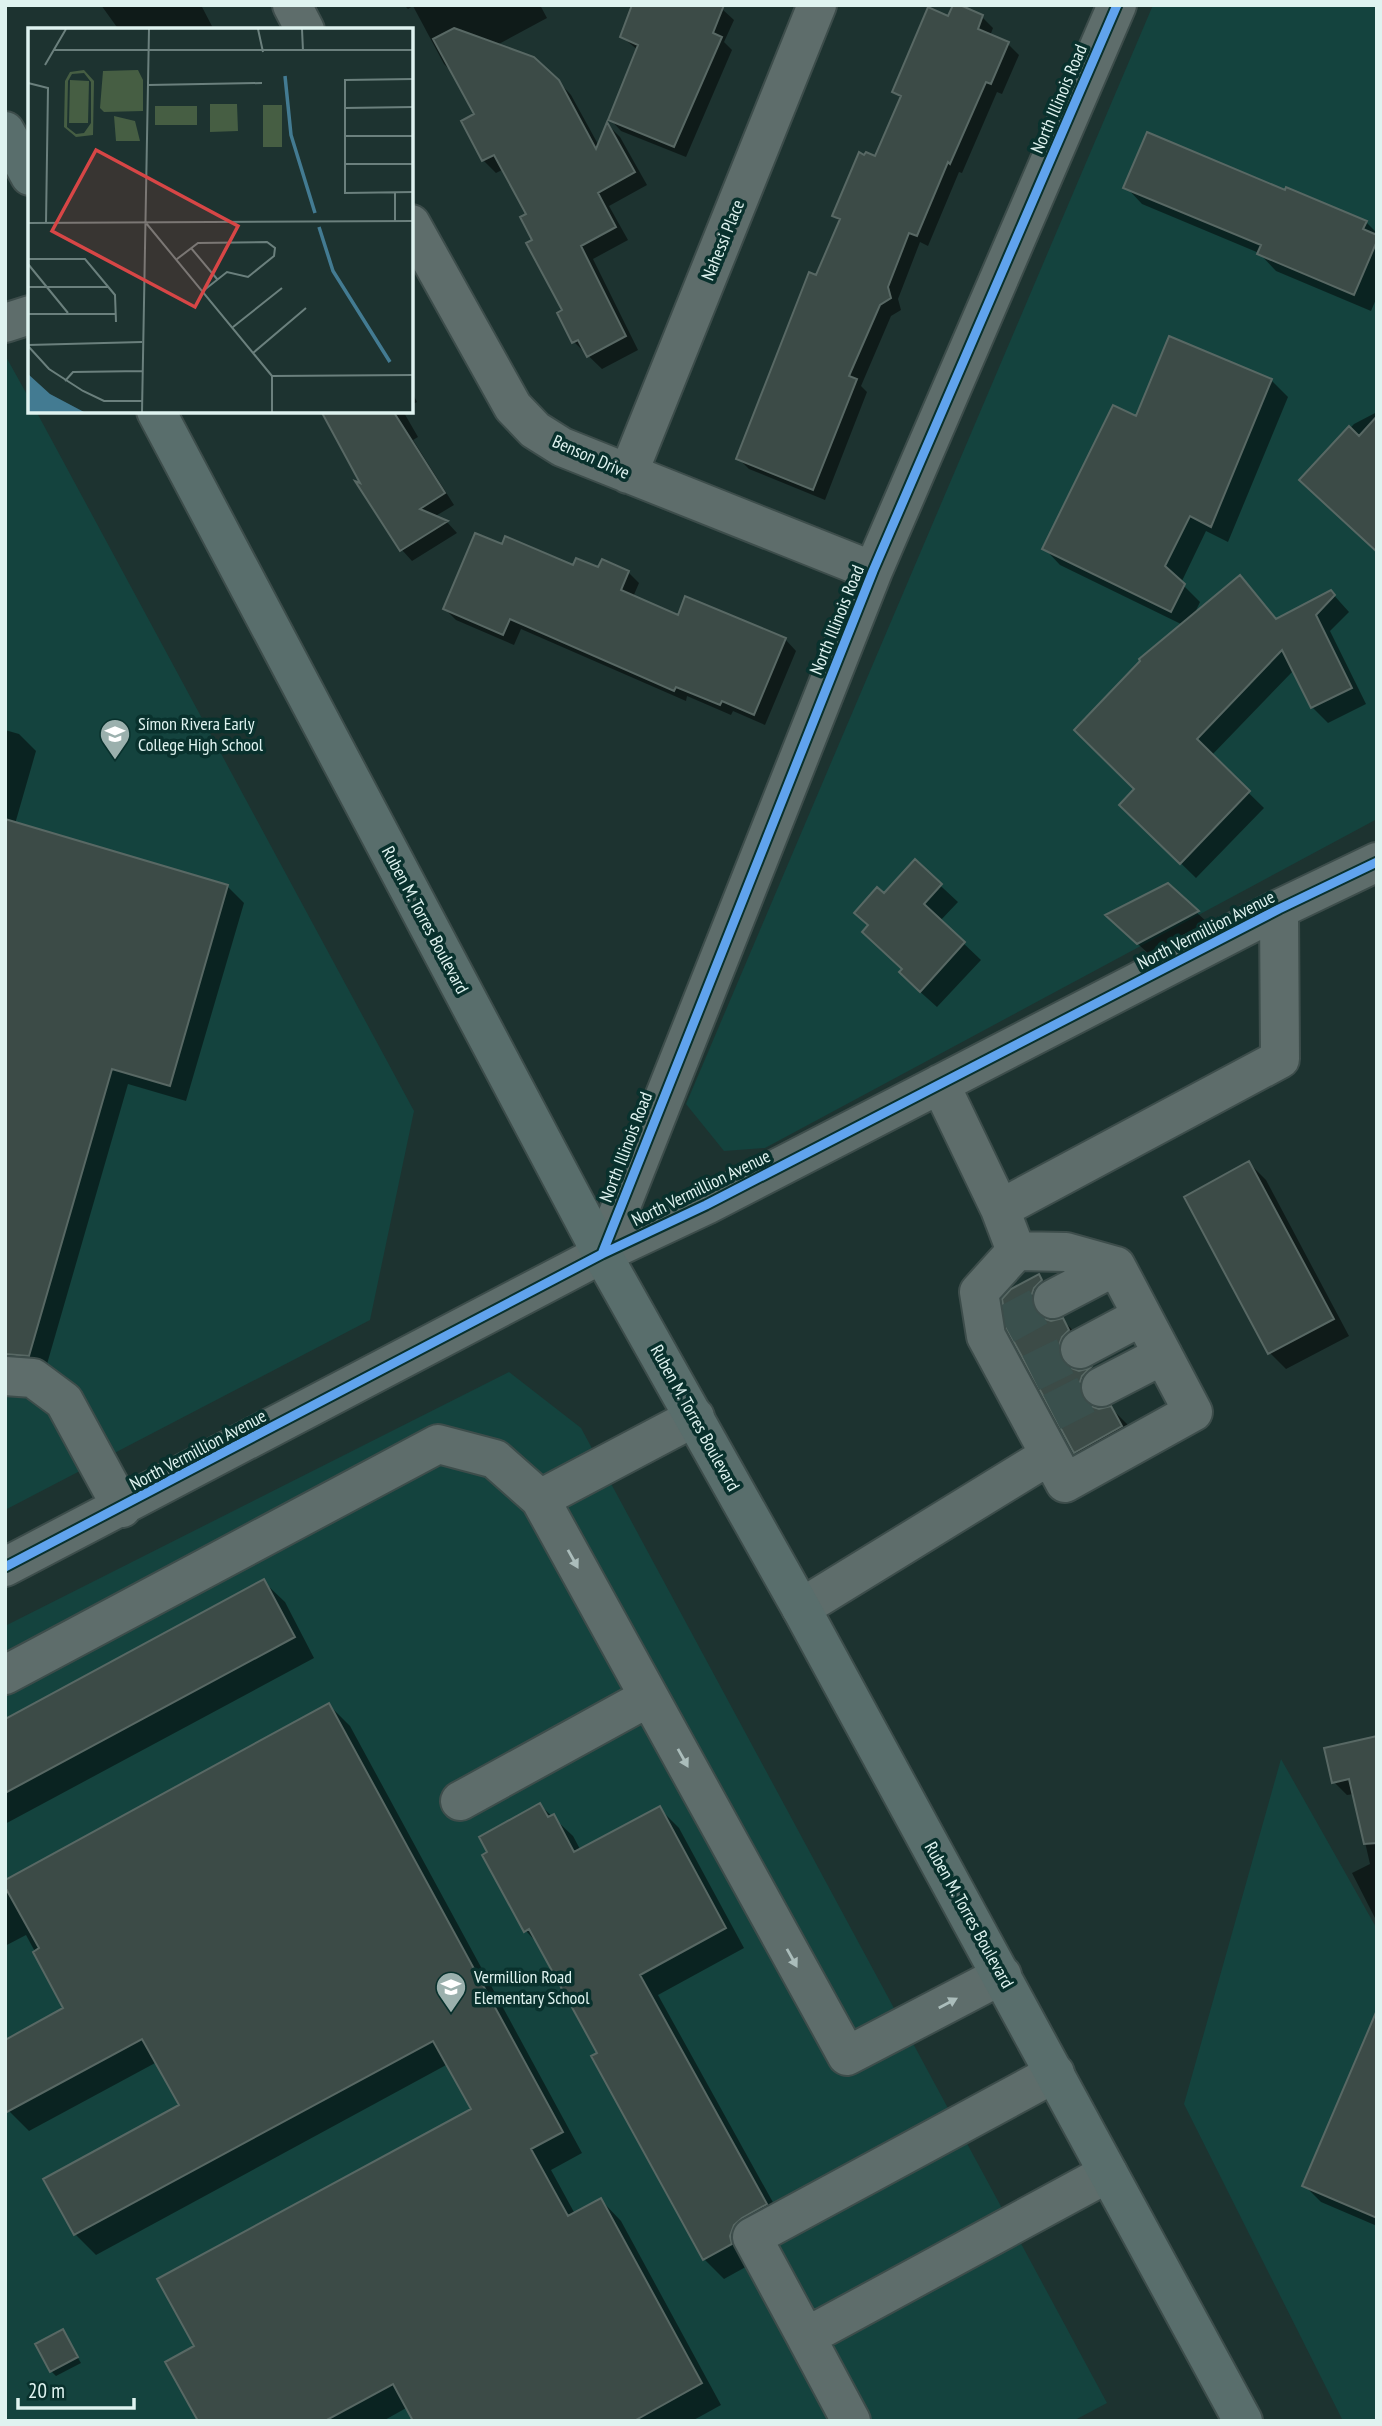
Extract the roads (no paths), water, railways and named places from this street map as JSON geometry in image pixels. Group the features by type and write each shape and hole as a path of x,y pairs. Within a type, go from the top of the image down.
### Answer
{"main road":[{"path":"7,138 28,173"},
{"name":"Ruben M. Torres Boulevard","path":"157,413 602,1254 801,1608 1243,2421"}],"street":[{"path":"292,5 304,28"},
{"name":"Nahessi Place","path":"628,474 817,5"},
{"name":"North Illinois Road","path":"602,1254 873,571 1116,5"},
{"name":"Benson Drive","path":"413,228 513,407 535,430 562,447 873,571"},
{"path":"5,323 28,316"},
{"name":"North Vermillion Avenue","path":"5,1567 602,1254 706,1205 1279,909 1377,862"},
{"path":"1000,1209 1280,1059 1279,909"},
{"path":"940,1084 1000,1209 1016,1251"},
{"path":"1016,1251 1066,1252 1116,1266 1193,1412 1065,1483 1050,1455 1042,1417 995,1330 979,1292 1016,1251"},
{"path":"1053,1299 1116,1266"},
{"path":"1080,1349 1142,1317"},
{"path":"1101,1387 1163,1355"},
{"path":"5,1376 33,1378 64,1401 122,1508"},
{"path":"540,1499 695,1417"},
{"path":"5,1675 438,1444 495,1459 540,1499 846,2056 1002,1975"},
{"path":"801,1608 1050,1455"},
{"path":"460,1801 649,1696"},
{"path":"851,2421 752,2236 1055,2073"},
{"path":"806,2337 1108,2173"}],"tunnel":[{"path":"1005,1325 1053,1299"},
{"path":"1031,1373 1080,1349"},
{"path":"1052,1412 1101,1387"}],"place":[{"name":"Símon Rivera Early College High School","path":"115,761"},
{"name":"Vermillion Road Elementary School","path":"451,2014"}]}
